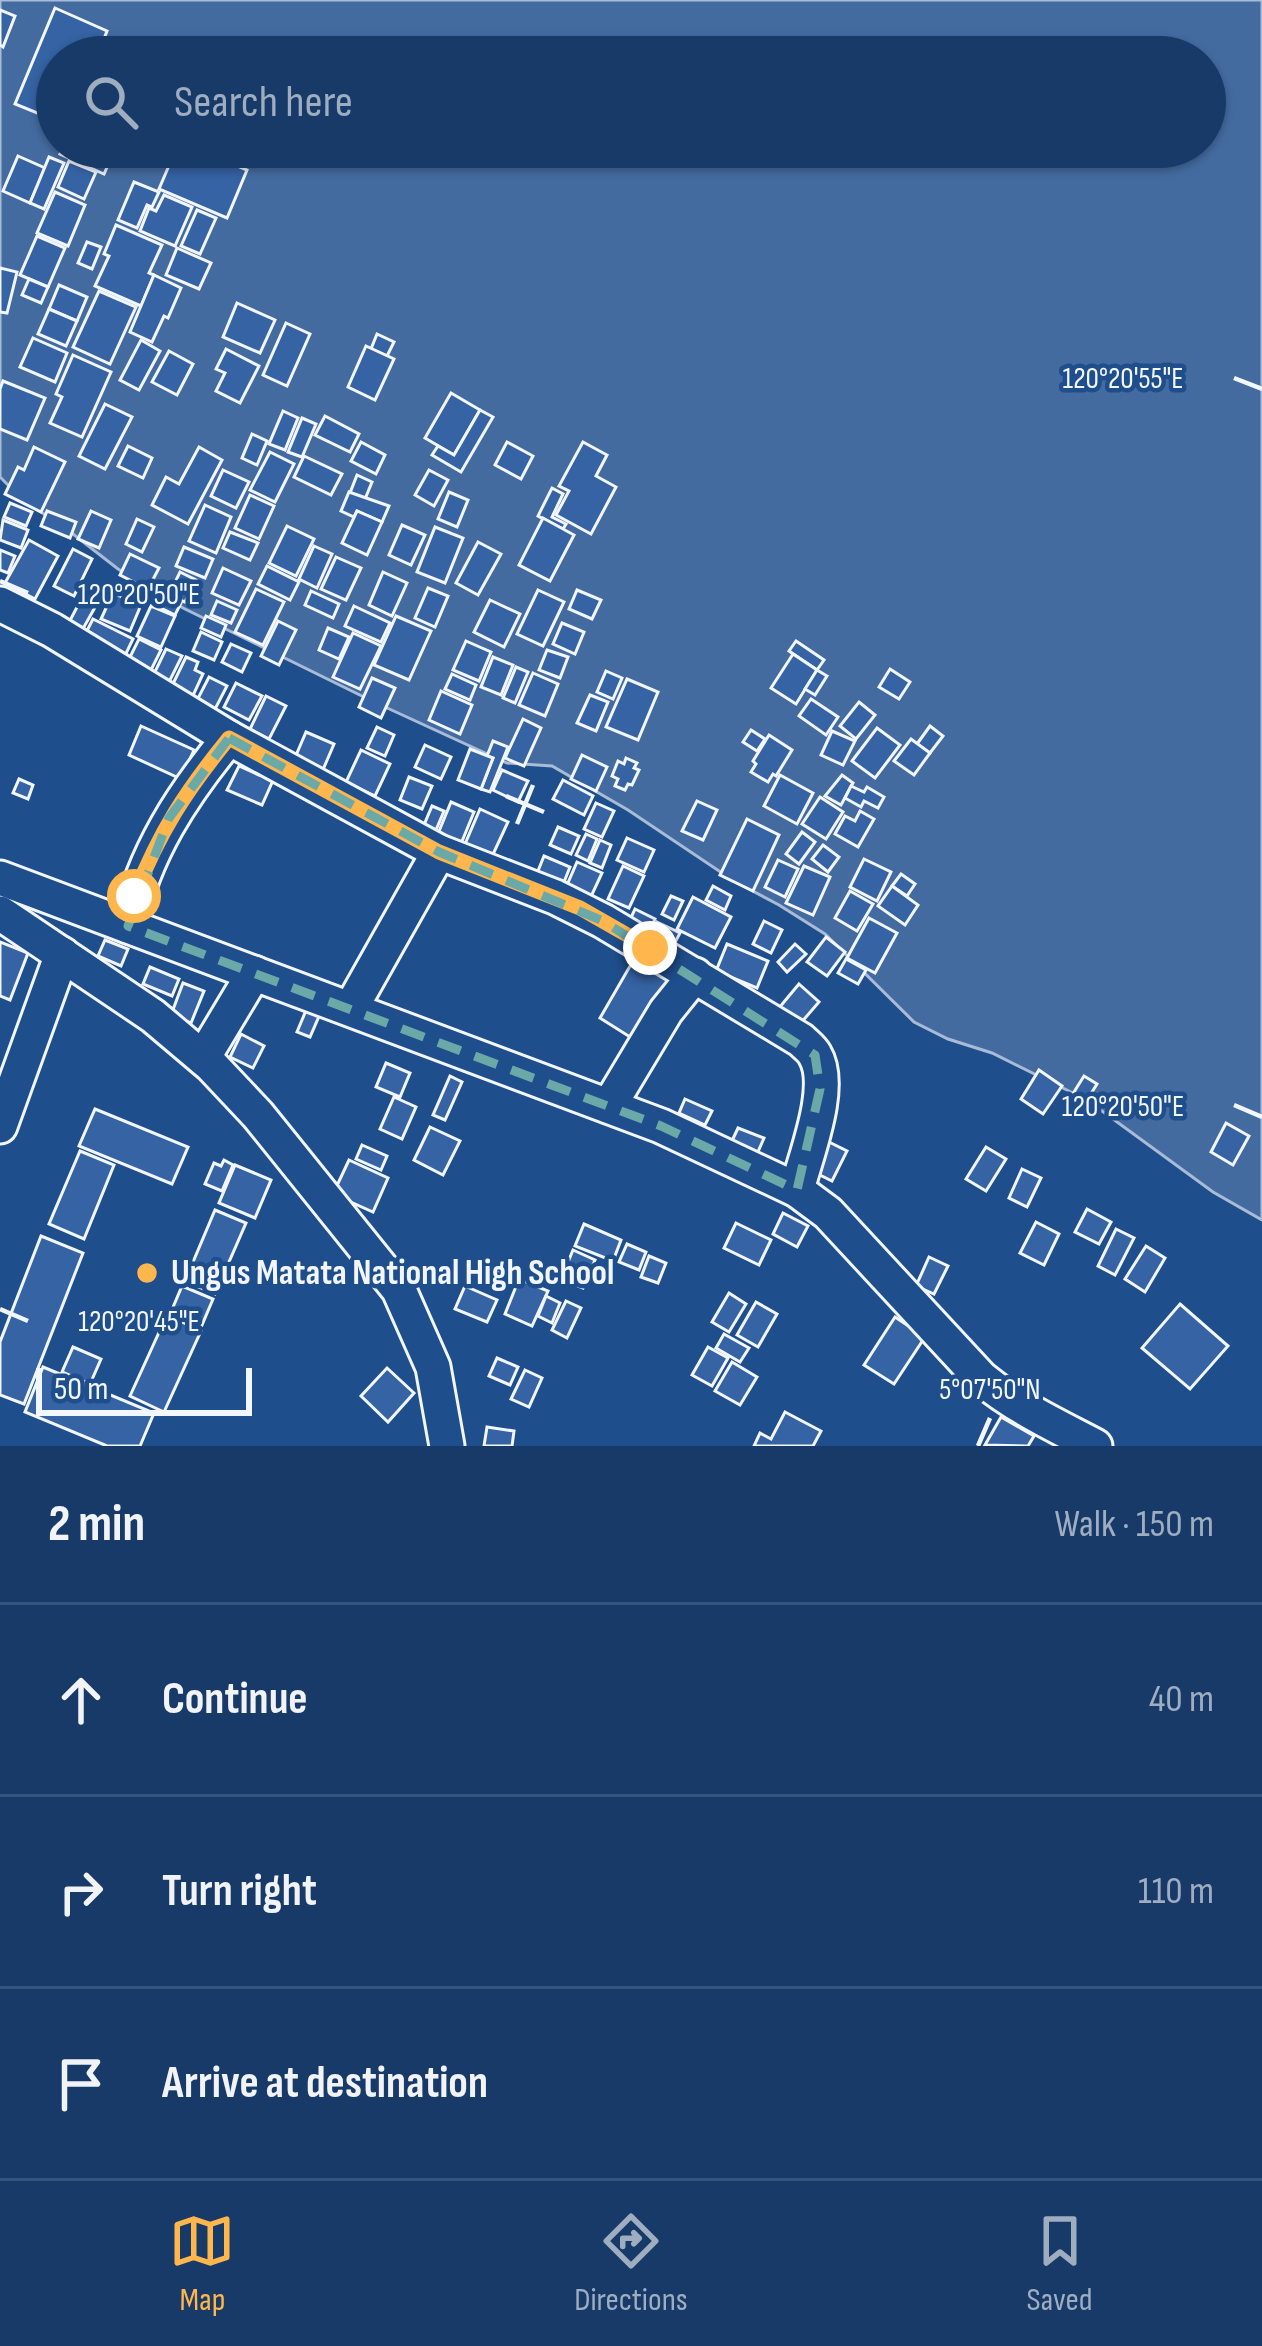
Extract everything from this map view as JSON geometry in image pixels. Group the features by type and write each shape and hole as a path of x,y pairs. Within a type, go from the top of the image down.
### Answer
{"street":[{"path":"0,604 52,630 229,738 439,852 580,908 802,1040 815,1055 820,1089 797,1190"},
{"path":"128,926 134,896 169,818 229,738"},
{"path":"352,1008 439,852"},
{"path":"0,878 661,1126 797,1190 828,1213 981,1378 1036,1417 1095,1446"},
{"path":"0,913 153,1016 203,1058 258,1115 399,1289 433,1367 447,1446"},
{"path":"0,1126 62,954"},
{"path":"203,1058 254,973"},
{"path":"609,1106 666,1011 695,975"}],"highlighted area":[{"path":"229,738 439,852 603,921 815,1055 820,1089 797,1190 661,1126 128,926 169,818"}],"water":[{"path":"0,0 1262,0 1262,1220 1213,1192 1087,1100 992,1053 914,1022 825,934 734,881 628,810 552,766 507,763 183,608 118,569 24,501 0,477"}],"building":[{"path":"55,8 107,31 105,36 43,36"},
{"path":"0,10 15,16 3,47 0,45"},
{"path":"36,54 36,112 15,104"},
{"path":"18,156 36,168 45,168 30,203 3,191"},
{"path":"44,168 62,168 44,209 30,203"},
{"path":"66,168 96,172 84,199 58,187"},
{"path":"168,168 247,170 227,218 159,189"},
{"path":"134,182 159,192 137,228 118,220"},
{"path":"55,192 85,205 68,246 37,233"},
{"path":"164,195 192,207 175,246 140,231 149,208 156,211"},
{"path":"197,210 216,218 200,254 181,246"},
{"path":"116,225 162,245 141,306 95,286"},
{"path":"37,236 65,248 48,287 20,275"},
{"path":"87,242 101,247 92,269 78,263"},
{"path":"177,248 211,263 199,289 166,275"},
{"path":"0,268 17,272 7,313 0,312"},
{"path":"154,275 181,288 152,342 130,332"},
{"path":"29,279 48,287 41,303 22,295"},
{"path":"59,285 87,297 77,321 49,309"},
{"path":"99,291 136,307 110,364 73,347"},
{"path":"237,303 275,320 260,353 223,337"},
{"path":"49,309 77,321 66,346 38,334"},
{"path":"286,323 310,334 287,386 263,375"},
{"path":"377,334 394,342 387,356 371,349"},
{"path":"33,338 67,353 55,382 20,367"},
{"path":"141,340 160,351 139,390 120,380"},
{"path":"366,346 394,359 375,400 348,387"},
{"path":"226,349 259,366 240,403 216,391 225,373 216,369"},
{"path":"169,351 193,364 177,395 152,382"},
{"path":"73,355 111,372 82,437 50,423 62,397 56,394"},
{"path":"3,381 45,398 27,440 0,429"},
{"path":"451,393 480,410 454,455 425,438"},
{"path":"105,404 132,417 105,469 79,456"},
{"path":"480,410 493,417 461,472 432,455 438,446 454,455"},
{"path":"283,411 298,418 285,450 269,444"},
{"path":"325,416 359,434 350,452 315,435"},
{"path":"302,418 316,424 302,457 288,452"},
{"path":"252,434 267,441 257,465 242,458"},
{"path":"361,442 385,455 376,474 351,461"},
{"path":"507,442 533,456 521,479 495,465"},
{"path":"583,442 607,455 596,476 616,487 591,534 556,515 569,491 559,486"},
{"path":"128,446 152,458 143,478 118,466"},
{"path":"34,447 65,462 41,512 5,494"},
{"path":"199,447 222,460 188,524 152,505 166,477 179,484"},
{"path":"270,452 294,464 275,502 250,490"},
{"path":"304,456 342,474 331,495 294,477"},
{"path":"223,470 249,482 236,508 211,496"},
{"path":"429,470 448,480 434,506 415,495"},
{"path":"357,475 372,482 365,499 350,493"},
{"path":"552,488 563,494 552,517 566,524 563,529 538,516"},
{"path":"349,492 389,506 382,522 357,511 354,517 341,511"},
{"path":"449,492 468,500 457,527 438,519"},
{"path":"250,495 274,506 259,539 235,528"},
{"path":"10,503 32,512 26,526 4,517"},
{"path":"205,505 231,517 216,553 189,541"},
{"path":"47,511 76,522 70,538 41,526"},
{"path":"91,511 111,520 99,548 78,539"},
{"path":"357,511 382,522 367,555 342,543"},
{"path":"543,518 574,535 550,581 519,565"},
{"path":"137,519 154,527 142,552 126,544"},
{"path":"3,520 28,530 21,548 0,540"},
{"path":"402,525 425,535 411,565 389,555"},
{"path":"287,526 314,539 296,576 269,563"},
{"path":"435,527 463,538 445,583 417,572"},
{"path":"230,532 258,543 250,560 223,548"},
{"path":"29,540 58,556 35,599 5,583"},
{"path":"478,542 501,554 478,595 456,583"},
{"path":"314,546 332,554 317,588 299,579"},
{"path":"184,547 213,559 205,578 176,566"},
{"path":"73,549 92,559 74,596 54,586"},
{"path":"0,550 15,556 8,573 0,570"},
{"path":"130,554 159,568 148,589 120,575"},
{"path":"336,557 361,568 346,600 321,589"},
{"path":"267,566 299,582 290,600 258,584"},
{"path":"223,568 251,581 239,605 212,593"},
{"path":"180,572 196,580 185,602 169,595"},
{"path":"383,572 407,583 392,616 369,605"},
{"path":"428,588 448,596 435,627 415,618"},
{"path":"256,589 284,602 263,645 235,632"},
{"path":"538,590 564,602 543,646 517,634"},
{"path":"577,590 601,600 592,619 569,609"},
{"path":"311,591 339,604 333,618 305,605"},
{"path":"113,593 141,605 130,631 101,619"},
{"path":"161,593 181,603 175,615 155,605"},
{"path":"84,594 98,602 80,634 67,626"},
{"path":"490,600 520,614 504,647 474,632"},
{"path":"217,601 237,610 231,623 211,615"},
{"path":"151,606 175,616 161,647 137,636"},
{"path":"354,606 390,623 381,642 345,626"},
{"path":"206,616 226,625 221,637 201,628"},
{"path":"396,616 431,631 409,680 374,665"},
{"path":"93,619 133,639 119,668 78,648"},
{"path":"278,621 296,630 279,665 261,656"},
{"path":"562,623 584,632 575,654 553,644"},
{"path":"328,628 349,637 339,659 319,650"},
{"path":"201,632 222,642 214,660 193,651"},
{"path":"353,633 381,646 360,689 333,677"},
{"path":"139,639 161,650 146,680 124,669"},
{"path":"466,641 491,652 479,681 453,670"},
{"path":"796,641 824,660 817,670 789,651"},
{"path":"231,644 251,653 242,672 222,662"},
{"path":"166,649 182,656 165,690 150,682"},
{"path":"547,650 568,657 560,678 539,670"},
{"path":"793,654 817,670 796,704 771,688"},
{"path":"186,657 198,662 195,670 203,674 190,702 169,692"},
{"path":"493,657 513,665 501,695 481,687"},
{"path":"516,667 528,672 515,703 503,698"},
{"path":"890,669 910,682 899,699 879,687"},
{"path":"817,670 827,676 815,695 805,689"},
{"path":"606,671 622,678 613,699 597,692"},
{"path":"533,673 558,684 545,716 519,705"},
{"path":"452,674 476,685 470,700 445,689"},
{"path":"209,677 227,686 212,715 194,706"},
{"path":"372,678 395,688 381,718 359,707"},
{"path":"627,679 658,692 638,740 606,727"},
{"path":"236,683 262,696 249,720 224,707"},
{"path":"441,691 472,705 460,734 429,720"},
{"path":"590,695 608,702 596,731 577,723"},
{"path":"266,696 286,706 269,739 250,729"},
{"path":"811,699 838,717 826,735 799,716"},
{"path":"859,702 875,715 856,739 840,726"},
{"path":"523,719 541,728 524,766 505,758"},
{"path":"141,726 194,750 181,779 129,755"},
{"path":"930,726 943,736 930,753 917,744"},
{"path":"377,727 394,735 385,756 367,748"},
{"path":"877,728 900,745 875,778 852,761"},
{"path":"751,730 765,739 757,751 743,742"},
{"path":"832,731 855,741 843,765 821,755"},
{"path":"306,732 334,744 322,772 294,760"},
{"path":"769,735 792,750 768,782 751,772"},
{"path":"911,739 930,753 914,775 894,761"},
{"path":"493,741 508,747 490,792 481,789 493,758 487,756"},
{"path":"425,745 451,757 441,779 415,767"},
{"path":"470,749 493,758 481,789 458,780"},
{"path":"361,750 390,764 375,796 346,782"},
{"path":"582,755 607,767 596,791 571,779"},
{"path":"626,758 637,763 634,768 639,770 625,790 615,786 618,779 612,776 618,761 624,764"},
{"path":"239,766 275,776 262,805 227,790"},
{"path":"502,770 528,781 518,802 493,790"},
{"path":"780,775 813,793 797,824 764,806"},
{"path":"842,775 853,783 841,805 825,796"},
{"path":"409,777 432,786 422,809 400,800"},
{"path":"19,779 33,785 28,799 13,793"},
{"path":"563,780 593,796 584,815 553,799"},
{"path":"851,786 864,792 867,787 884,797 878,808 864,801 861,807 845,798"},
{"path":"820,797 843,812 826,839 802,824"},
{"path":"697,801 717,810 703,840 682,831"},
{"path":"451,802 474,812 458,851 435,841"},
{"path":"596,803 614,811 602,837 584,829"},
{"path":"432,806 444,811 433,837 421,832"},
{"path":"480,809 508,822 489,863 462,851"},
{"path":"860,811 874,819 858,847 835,834 845,816 855,821"},
{"path":"747,819 779,835 753,891 720,875"},
{"path":"558,827 579,836 571,854 550,845"},
{"path":"802,832 815,842 799,864 786,854"},
{"path":"586,834 597,839 588,861 576,855"},
{"path":"627,838 654,850 644,872 617,860"},
{"path":"600,840 611,845 602,868 590,863"},
{"path":"823,845 839,857 828,872 812,859"},
{"path":"544,856 570,867 560,892 534,881"},
{"path":"864,859 891,872 877,901 850,887"},
{"path":"778,860 798,869 785,897 765,887"},
{"path":"577,862 602,873 588,903 564,892"},
{"path":"623,866 644,876 629,908 608,899"},
{"path":"804,866 830,877 813,915 786,903"},
{"path":"901,874 915,884 907,896 892,886"},
{"path":"713,886 731,896 725,910 706,900"},
{"path":"892,886 918,905 905,925 878,906"},
{"path":"850,891 873,904 857,931 835,918"},
{"path":"671,896 683,901 674,920 662,914"},
{"path":"693,897 731,917 715,948 677,929"},
{"path":"635,909 655,919 648,935 628,924"},
{"path":"869,918 897,933 875,973 847,958"},
{"path":"764,921 782,930 771,953 753,944"},
{"path":"657,922 680,933 669,954 647,942"},
{"path":"826,937 845,952 827,976 807,962"},
{"path":"105,940 128,949 121,966 98,956"},
{"path":"0,942 28,953 10,1000 0,996"},
{"path":"727,944 768,961 757,988 716,971"},
{"path":"795,944 806,954 787,972 778,962"},
{"path":"637,954 677,977 638,1042 600,1018"},
{"path":"846,959 866,970 858,984 838,973"},
{"path":"150,967 179,979 172,996 143,984"},
{"path":"183,983 204,991 191,1023 171,1015"},
{"path":"799,984 819,1002 793,1032 773,1015"},
{"path":"307,1008 320,1014 310,1037 297,1032"},
{"path":"241,1034 264,1046 253,1068 230,1057"},
{"path":"386,1063 410,1073 400,1097 376,1087"},
{"path":"1039,1070 1062,1086 1043,1114 1021,1099"},
{"path":"450,1076 462,1082 445,1120 433,1115"},
{"path":"1084,1076 1097,1084 1087,1100 1074,1092"},
{"path":"394,1097 416,1107 402,1139 380,1129"},
{"path":"685,1099 712,1111 705,1125 679,1113"},
{"path":"95,1109 188,1147 172,1184 79,1146"},
{"path":"1226,1123 1249,1136 1233,1165 1211,1152"},
{"path":"430,1127 460,1141 443,1175 414,1160"},
{"path":"738,1128 764,1138 757,1154 731,1143"},
{"path":"825,1140 847,1151 832,1181 810,1170"},
{"path":"362,1145 387,1156 381,1170 356,1159"},
{"path":"986,1147 1006,1159 986,1191 966,1179"},
{"path":"80,1151 114,1165 84,1239 49,1224"},
{"path":"224,1160 233,1165 222,1191 205,1184 214,1163 221,1166"},
{"path":"349,1160 388,1178 373,1212 333,1194"},
{"path":"235,1165 271,1180 255,1218 219,1203"},
{"path":"1022,1169 1041,1178 1027,1207 1009,1198"},
{"path":"1087,1209 1111,1222 1099,1244 1075,1232"},
{"path":"215,1210 246,1223 215,1294 185,1281"},
{"path":"783,1213 808,1226 797,1247 773,1234"},
{"path":"1036,1222 1059,1234 1044,1265 1020,1253"},
{"path":"736,1223 771,1240 759,1265 724,1248"},
{"path":"584,1224 621,1240 613,1261 575,1246"},
{"path":"1116,1229 1134,1238 1115,1275 1098,1266"},
{"path":"41,1236 83,1253 24,1404 0,1395 0,1342"},
{"path":"627,1244 646,1252 639,1270 619,1262"},
{"path":"1146,1246 1165,1258 1145,1292 1125,1279"},
{"path":"573,1250 595,1260 583,1288 561,1279"},
{"path":"649,1256 666,1263 658,1283 641,1277"},
{"path":"929,1257 948,1266 934,1294 916,1286"},
{"path":"502,1261 519,1269 511,1285 494,1277"},
{"path":"519,1279 548,1291 532,1326 505,1314"},
{"path":"182,1286 213,1299 202,1325 171,1312"},
{"path":"465,1286 497,1300 487,1322 455,1309"},
{"path":"729,1293 746,1304 729,1332 712,1322"},
{"path":"546,1296 560,1303 552,1323 538,1316"},
{"path":"566,1301 581,1308 567,1338 552,1330"},
{"path":"756,1302 777,1314 758,1347 737,1335"},
{"path":"1180,1304 1228,1346 1190,1389 1142,1348"},
{"path":"167,1315 201,1331 164,1412 130,1396"},
{"path":"895,1317 925,1337 894,1384 864,1365"},
{"path":"724,1334 749,1348 740,1362 716,1348"},
{"path":"73,1347 101,1359 90,1384 62,1372"},
{"path":"708,1347 728,1358 712,1386 692,1375"},
{"path":"497,1358 518,1367 510,1385 489,1376"},
{"path":"732,1362 757,1377 740,1405 715,1391"},
{"path":"43,1367 154,1413 140,1446 107,1446 25,1412"},
{"path":"387,1368 414,1393 388,1422 361,1396"},
{"path":"525,1370 542,1378 529,1407 511,1399"},
{"path":"785,1412 821,1431 813,1446 754,1446 760,1433 771,1439"},
{"path":"1001,1417 1034,1436 1028,1446 985,1445"},
{"path":"487,1427 514,1431 512,1446 484,1446"}],"place":[{"name":"Ungus Matata National High School","path":"147,1273"}],"route":[{"path":"134,896 169,818 229,738 439,852 580,908 650,948"}]}
